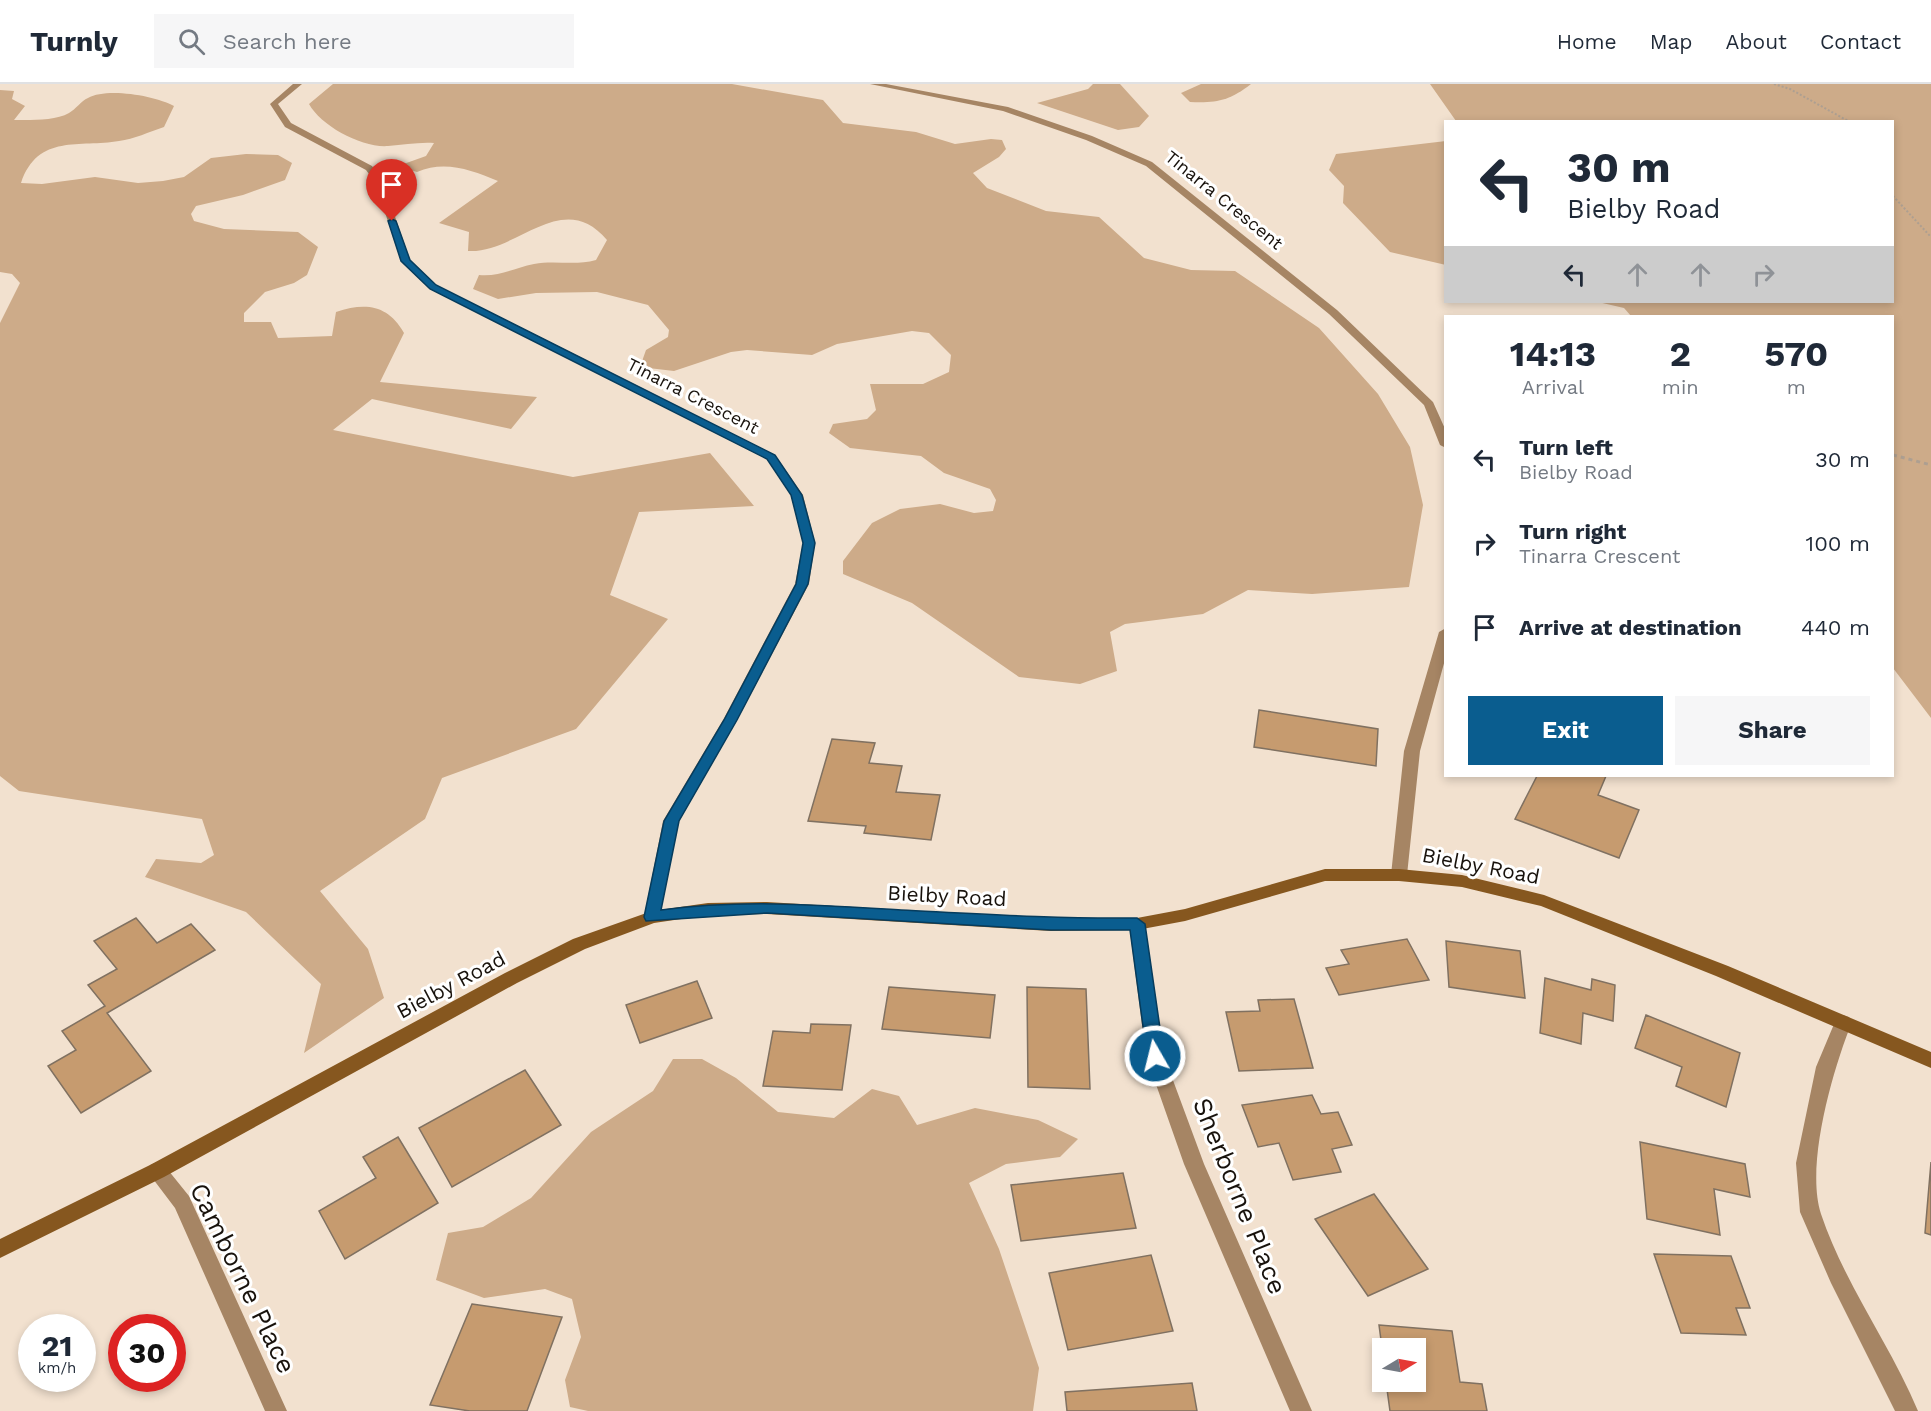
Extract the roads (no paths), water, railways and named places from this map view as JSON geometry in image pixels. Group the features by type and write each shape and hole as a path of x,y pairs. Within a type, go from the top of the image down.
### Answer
{"street":[{"name":"Tinarra Crescent","path":"298,84 274,104 288,125 369,168 379,182 406,261 433,287 771,457 797,495 809,543 802,584 730,720 671,821 652,917"},
{"name":"Tinarra Crescent","path":"874,84 1005,109 1089,138 1149,164 1333,312 1429,404 1444,440"},
{"path":"1399,874 1412,751 1444,639"},
{"name":"Bielby Road","path":"0,1249 157,1171 521,973 579,944 652,917 708,909 767,908 1051,925 1137,924 1185,915 1325,875 1399,874 1461,881 1544,901 1931,1060"},
{"name":"Sherborne Place","path":"1137,924 1155,1056 1194,1164 1301,1411"},
{"path":"1843,1022 1825,1067 1806,1163 1810,1212 1839,1276 1907,1411"},
{"name":"Camborne Place","path":"157,1171 182,1202 276,1411"}]}
